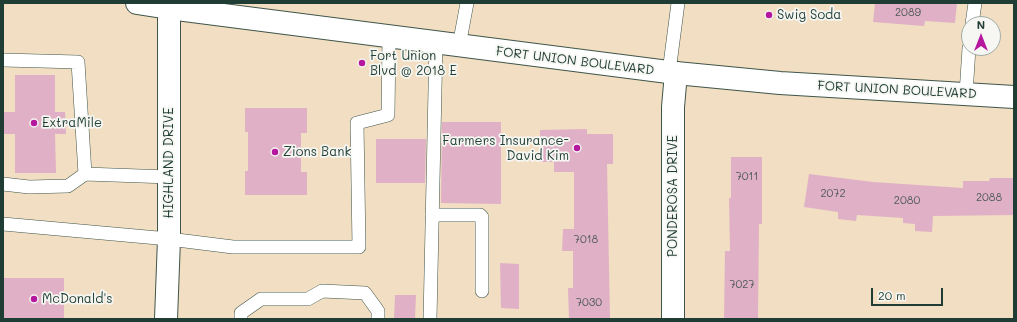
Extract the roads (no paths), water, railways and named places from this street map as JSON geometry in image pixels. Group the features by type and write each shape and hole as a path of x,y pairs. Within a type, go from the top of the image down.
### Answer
{"main road":[{"name":"FORT UNION BOULEVARD","path":"138,3 169,5 389,37 673,73 780,83 1014,97"},
{"name":"HIGHLAND DRIVE","path":"166,319 169,239 169,5"},
{"name":"PONDEROSA DRIVE","path":"673,73 673,319"}],"lane":[{"path":"459,46 467,3"},
{"path":"673,73 678,3"},
{"path":"973,16 974,3"},
{"path":"3,224 169,239 233,247 359,247 357,123 388,115 389,37"},
{"path":"430,319 436,43"},
{"path":"966,94 968,56"},
{"path":"3,60 78,62 85,174"},
{"path":"3,184 29,188 68,186 85,174 169,177"},
{"path":"432,215 480,216 482,218 482,291"},
{"path":"241,319 241,312 261,299 308,299 322,291 365,293 378,311 378,319"}],"place":[{"name":"Swig Soda","path":"769,15"},
{"name":"Fort Union Blvd @ 2018 E","path":"362,63"},
{"name":"ExtraMile","path":"34,123"},
{"name":"Farmers Insurance- David Kim","path":"577,148"},
{"name":"Zions Bank","path":"275,152"},
{"name":"McDonald's","path":"34,299"}]}
